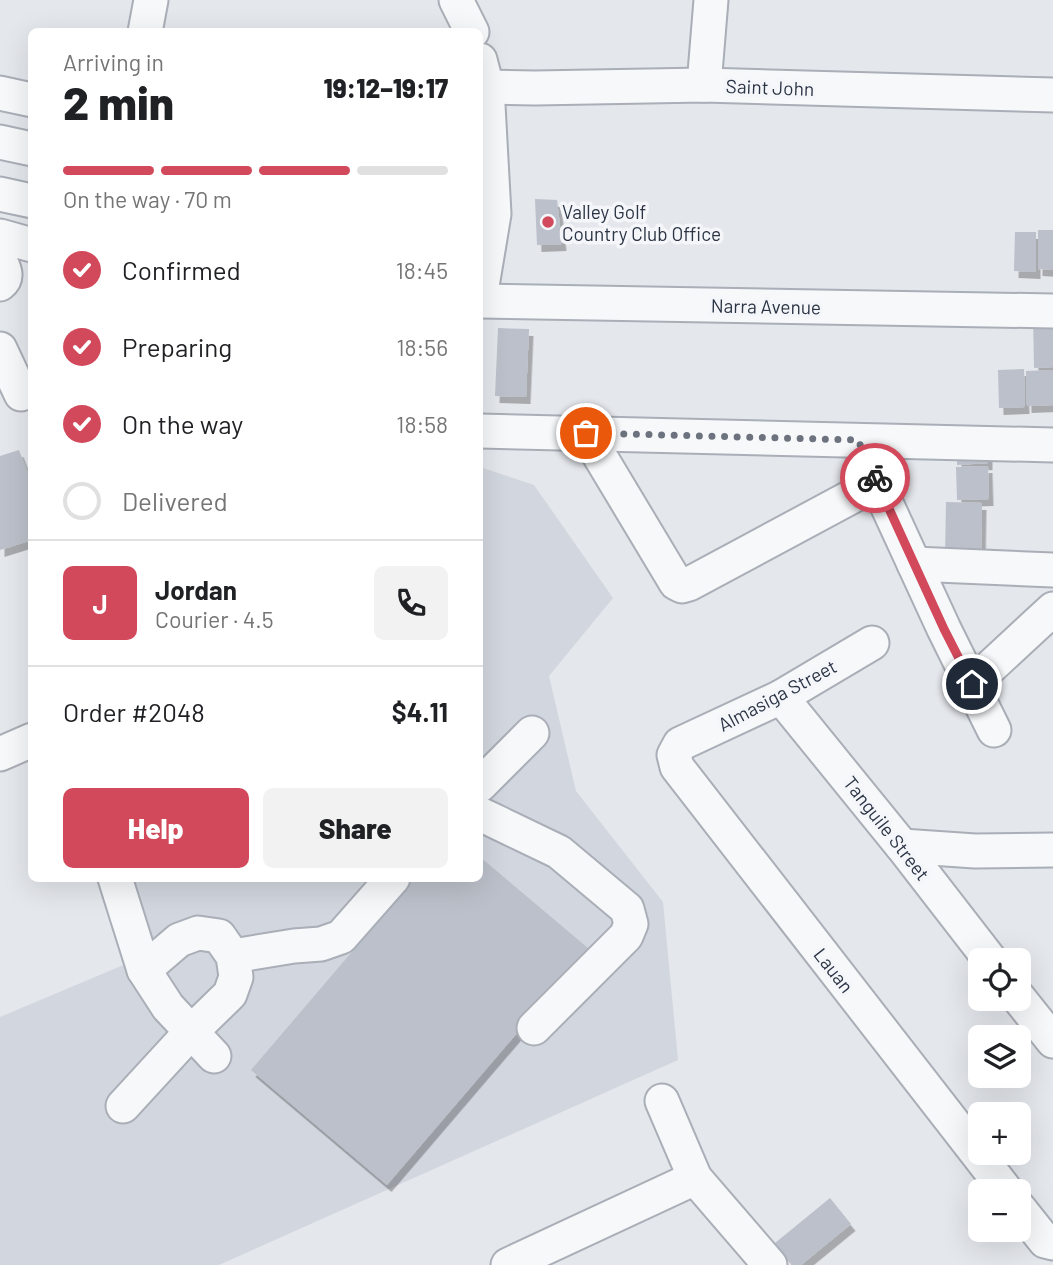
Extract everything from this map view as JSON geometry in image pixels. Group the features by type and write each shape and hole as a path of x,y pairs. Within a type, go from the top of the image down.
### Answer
{"street":[{"path":"146,28 151,0"},
{"path":"456,0 470,28"},
{"path":"704,85 712,0"},
{"path":"483,74 494,214 483,281"},
{"name":"Saint John","path":"483,74 535,89 704,85 1053,95"},
{"path":"0,93 28,99"},
{"path":"0,142 28,148"},
{"path":"0,194 28,200"},
{"path":"0,236 28,244"},
{"path":"0,260 5,278 0,284"},
{"name":"Narra Avenue","path":"483,299 1053,311"},
{"path":"0,349 18,396"},
{"path":"483,431 1053,445"},
{"path":"586,433 676,583 682,586 877,483"},
{"path":"858,440 944,629 994,730"},
{"path":"914,564 1053,570"},
{"path":"972,684 1053,609"},
{"name":"Almasiga Street","path":"680,744 782,696 872,643"},
{"name":"Tanguile Street","path":"782,696 981,948"},
{"path":"483,782 533,733"},
{"path":"0,754 28,742"},
{"name":"Lauan","path":"680,744 674,755 677,767 997,1179"},
{"path":"483,815 559,852 627,909 631,924 626,936 534,1028"},
{"path":"902,846 975,851 1053,850"},
{"path":"116,882 144,970 168,1007 214,1056"},
{"path":"233,956 321,944 341,937 389,882"},
{"path":"123,1106 230,994 236,977 233,956 219,936 198,933 179,940 144,970"},
{"path":"1030,1011 1053,1041"},
{"path":"662,1101 695,1178 770,1265"},
{"path":"508,1265 695,1178"},
{"path":"1031,1222 1049,1242"}],"shaded area":[{"path":"483,468 534,485 613,598 549,676 576,791 663,902 678,1060 219,1265 0,1265 0,1017 133,961 113,882 483,882"}],"building":[{"name":"Valley Golf Country Club Office","path":"535,199 557,200 562,244 537,245"},
{"path":"1038,230 1053,230 1053,270 1038,269"},
{"path":"1015,232 1036,232 1036,272 1014,271"},
{"path":"1033,314 1053,314 1053,367 1034,368"},
{"path":"498,328 529,329 526,397 495,396"},
{"path":"1024,369 1025,407 999,408 998,370"},
{"path":"1053,370 1053,405 1027,406 1026,371"},
{"path":"988,444 988,463 957,465 957,445"},
{"path":"19,450 28,474 28,541 0,550 0,456"},
{"path":"988,466 989,499 957,500 956,467"},
{"path":"946,502 982,503 981,558 945,557"},
{"path":"483,860 589,949 387,1185 251,1070 412,882 483,882"},
{"path":"830,1198 851,1224 801,1265 793,1265 775,1243"}],"way so far":[{"path":"586,433 858,440 875,478"}],"place":[{"name":"Valley Golf Country Club Office","path":"548,222"}],"route":[{"path":"875,478 972,684"}]}
